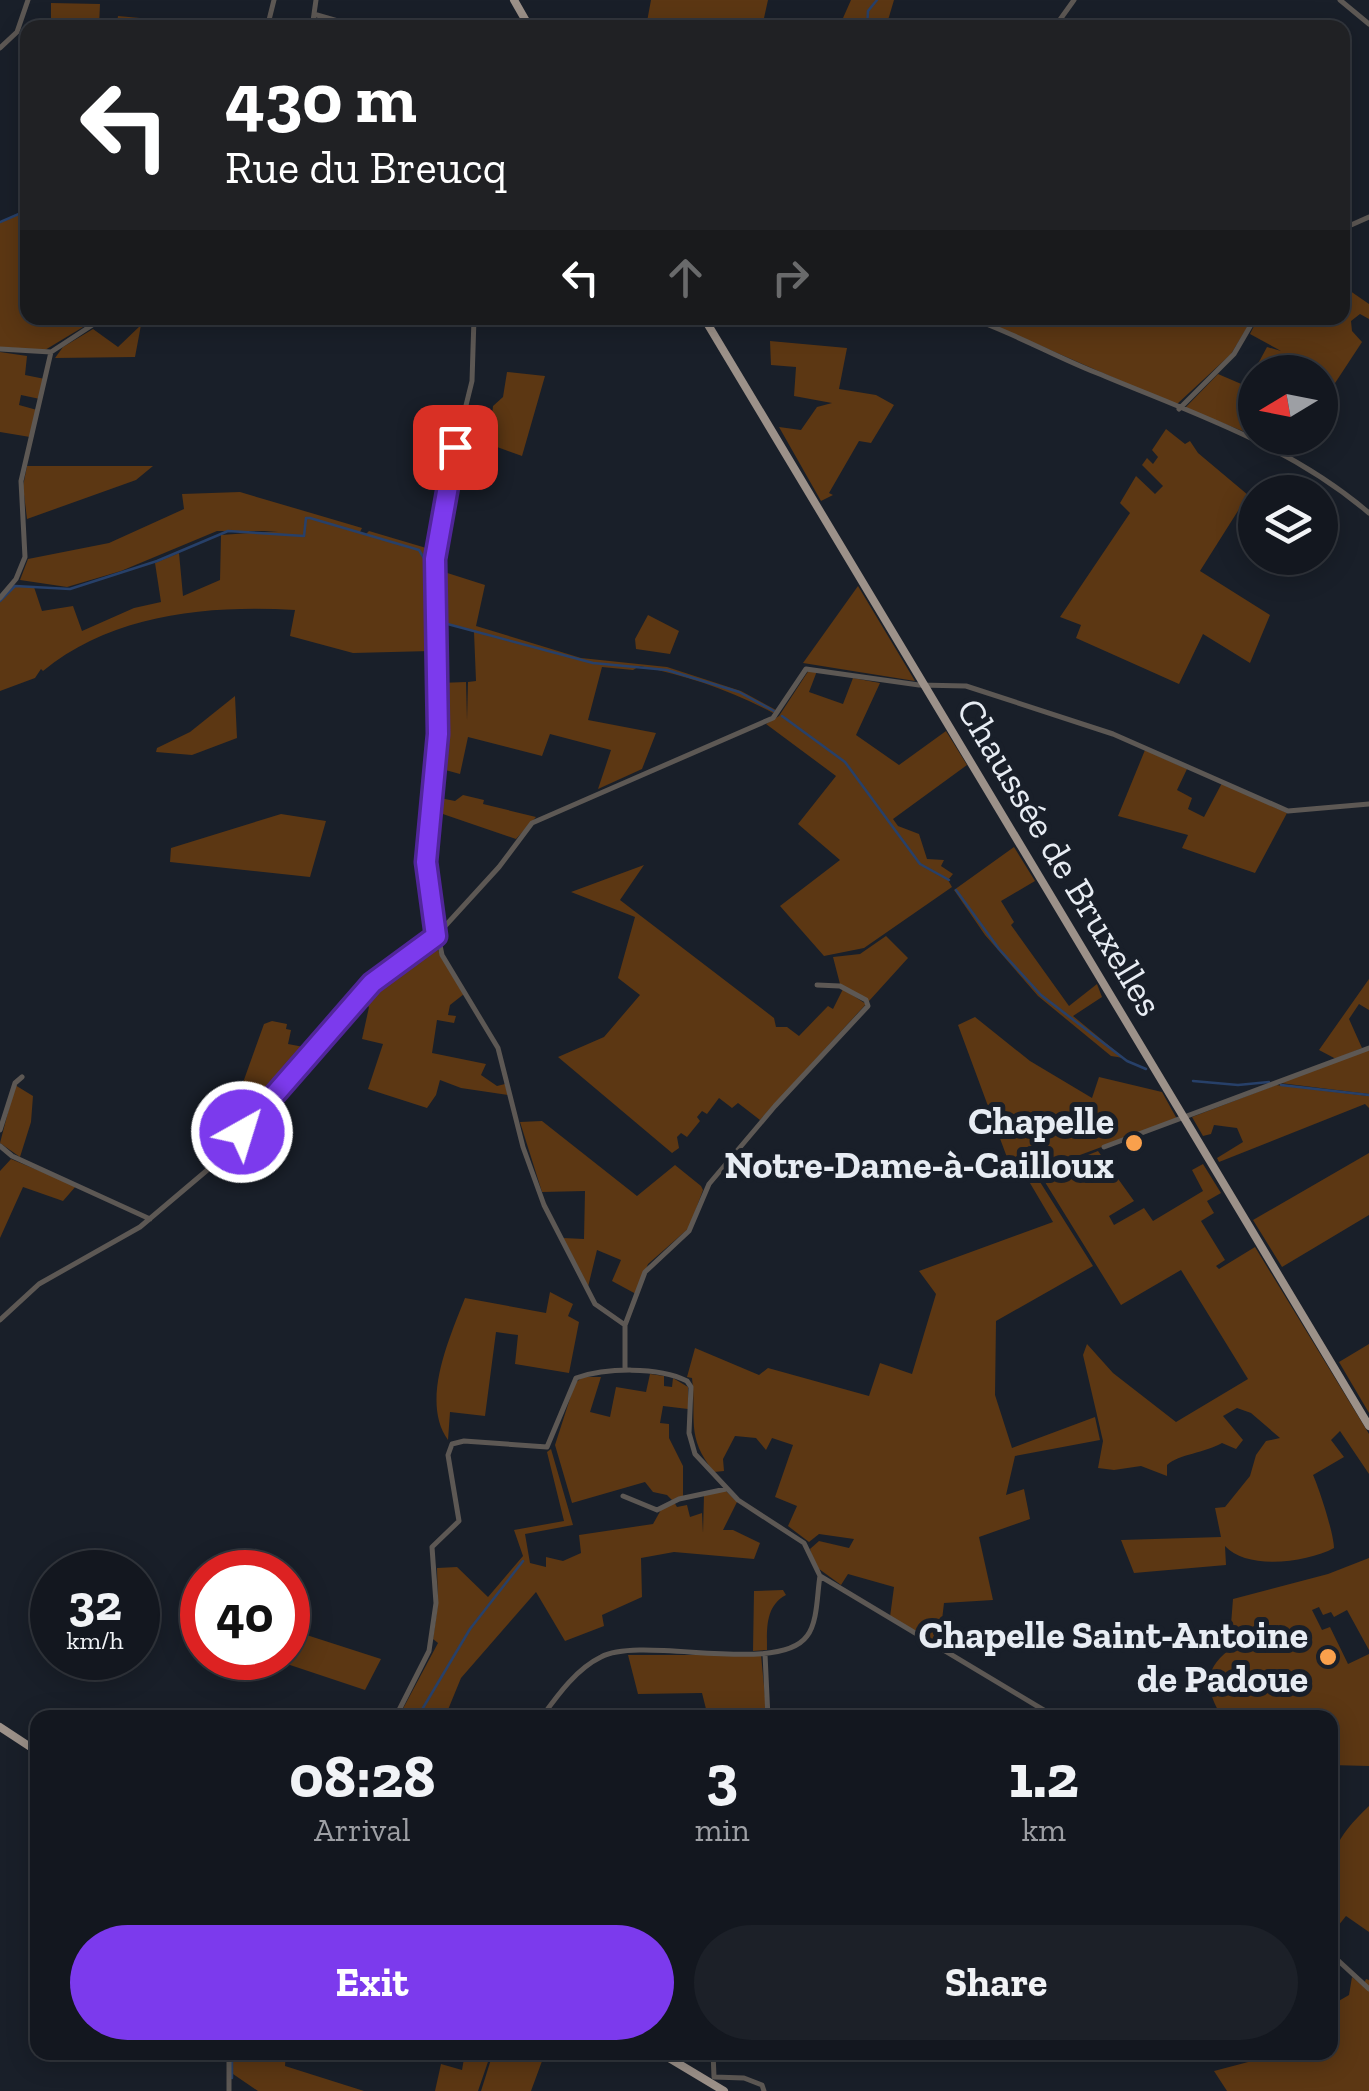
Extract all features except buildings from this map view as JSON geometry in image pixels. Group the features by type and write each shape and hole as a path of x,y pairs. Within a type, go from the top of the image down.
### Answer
{"main road":[{"name":"Chaussée de Bruxelles","path":"708,325 1369,1426"},
{"path":"0,1727 30,1747"},
{"path":"674,2060 712,2080 724,2091"}],"street":[{"path":"315,20 316,0"},
{"path":"1340,0 1369,24"},
{"path":"317,15 334,20"},
{"path":"0,48 17,32 20,23"},
{"path":"0,349 51,352 92,325"},
{"path":"474,325 472,381 435,559 438,734 426,862 436,936 448,967 493,1037 544,1205 595,1304 625,1326"},
{"path":"986,325 1179,409 1228,424 1369,513"},
{"path":"1179,409 1234,354 1251,325"},
{"path":"0,598 16,579 25,557 21,481 51,352"},
{"path":"0,1320 39,1284 150,1219 226,1152 372,983 436,936 499,867 532,822 773,718 806,670 925,685 966,686 1100,729 1288,811 1369,804"},
{"path":"624,1368 625,1326 646,1272 689,1231 709,1184 868,1006 866,1000 840,986 816,986"},
{"path":"1104,1147 1369,1048"},
{"path":"0,1130 15,1082 22,1076"},
{"path":"0,1146 12,1156 150,1219"},
{"path":"399,1710 429,1652 436,1603 432,1547 459,1521 448,1455 452,1444 464,1441 547,1448 576,1378 617,1373 624,1368 686,1381 692,1394 691,1443 695,1454 738,1500 804,1544 820,1576 1044,1710"},
{"path":"623,1496 657,1510 679,1498 726,1488"},
{"path":"547,1710 571,1681 603,1656 634,1652 765,1654 808,1636 820,1576"},
{"path":"765,1654 768,1710"},
{"path":"1338,1960 1369,1989"},
{"path":"228,2091 229,2060"},
{"path":"713,2060 712,2080 751,2080 762,2085 764,2091"}],"shaded area":[{"path":"651,0 768,0 764,20 647,20"},
{"path":"851,0 894,0 888,20 842,20"},
{"path":"51,3 100,4 99,20 51,20"},
{"path":"118,16 162,20 117,20"},
{"path":"20,214 20,325 86,325 45,350 0,347 0,223"},
{"path":"1350,291 1369,304 1369,319 1360,314 1351,321 1352,331 1362,342 1338,379 1338,355 1263,355 1267,347 1281,351 1250,334 1254,325 1350,325"},
{"path":"141,325 135,357 55,358 63,347 93,329 118,347"},
{"path":"993,325 1249,325 1231,354 1176,405"},
{"path":"770,341 847,348 839,389 876,395 894,405 871,443 859,441 829,493 833,495 821,501 779,427 801,430 817,407 832,403 794,396 796,367 771,365"},
{"path":"0,352 27,356 25,375 45,379 40,399 21,395 19,405 37,410 30,437 0,432"},
{"path":"507,372 545,376 522,456 489,444 493,406 503,397"},
{"path":"1218,374 1238,383 1238,429 1185,408"},
{"path":"1166,429 1185,444 1190,441 1198,453 1238,487 1238,511 1200,571 1270,615 1250,663 1203,634 1179,684 1076,638 1081,625 1060,617 1130,513 1120,503 1136,476 1155,494 1163,486 1142,465 1147,458 1153,464 1158,457 1152,450"},
{"path":"27,466 153,466 136,480 27,519 23,486"},
{"path":"240,492 362,528 360,532 366,534 369,531 433,550 431,651 353,653 290,636 295,610 195,612 130,625 100,637 41,669 35,678 0,691 0,598 11,587 34,587 42,611 73,606 82,631 134,608 161,602 155,563 179,553 183,596 220,580 221,535 278,531 217,531 121,571 67,587 20,580 28,559 109,543 184,509 182,494"},
{"path":"438,570 485,585 476,626 581,658 667,667 741,691 776,710 773,713 725,691 658,670 640,666 633,670 602,667 588,720 656,733 642,769 598,789 611,750 550,734 542,756 468,737 460,774 438,768 439,683 466,682 467,720 468,682 476,681 474,632 437,621"},
{"path":"858,586 915,681 803,663"},
{"path":"648,615 679,631 670,654 636,649 635,639"},
{"path":"809,670 817,671 809,692 843,704 853,678 880,683 856,735 899,765 946,731 967,765 893,819 898,826 919,834 927,859 944,860 941,866 953,874 948,880 952,887 864,948 824,956 780,906 840,860 798,824 836,776 766,724 779,716"},
{"path":"235,696 237,738 192,755 156,752 190,732"},
{"path":"1145,750 1187,769 1177,790 1192,798 1188,809 1204,817 1222,783 1287,813 1255,873 1182,848 1188,835 1118,816"},
{"path":"463,795 536,817 516,839 434,811 435,797 455,801"},
{"path":"281,814 326,821 310,877 170,862 171,848"},
{"path":"1014,847 1035,881 1001,901 1014,922 1011,925 1069,1006 1097,984 1102,997 1073,1016 1124,1058 1111,1056 1038,996 985,935 954,890"},
{"path":"644,865 620,900 774,1018 776,1027 787,1027 799,1036 828,1006 833,1009 843,989 866,1004 760,1120 738,1103 732,1108 719,1098 707,1114 702,1111 697,1117 700,1121 687,1137 681,1133 677,1137 679,1148 672,1153 558,1057 604,1037 640,995 618,978 635,917 571,892"},
{"path":"886,936 908,958 869,1001 840,984 833,957 860,954"},
{"path":"433,942 464,994 450,1005 448,1015 456,1016 454,1023 437,1020 432,1053 486,1064 481,1075 497,1086 505,1084 508,1095 461,1088 440,1080 427,1108 368,1089 383,1044 362,1039 369,1007 360,999 384,976"},
{"path":"1369,979 1369,1010 1359,1004 1349,1019 1362,1048 1336,1059 1319,1050"},
{"path":"975,1017 1030,1061 1092,1098 1099,1077 1162,1092 1177,1119 1015,1179 958,1025"},
{"path":"264,1024 287,1024 286,1029 291,1030 288,1044 309,1048 255,1109 236,1102"},
{"path":"1369,1049 1369,1094 1280,1083"},
{"path":"15,1085 33,1096 31,1122 20,1157 0,1143"},
{"path":"1276,1085 1369,1096 1369,1108 1365,1104 1219,1162 1217,1158 1243,1142 1237,1128 1214,1125 1211,1134 1203,1136 1192,1117"},
{"path":"542,1121 637,1196 675,1165 701,1186 703,1190 689,1228 648,1264 636,1294 612,1281 621,1260 597,1250 588,1287 563,1238 584,1239 585,1191 542,1192 520,1122"},
{"path":"1098,1151 1134,1201 1109,1216 1114,1225 1144,1208 1153,1221 1203,1191 1192,1170 1203,1164 1221,1193 1207,1201 1214,1213 1201,1221 1225,1260 1216,1266 1219,1269 1255,1247 1369,1434 1369,1474 1340,1431 1331,1440 1344,1457 1313,1475 1334,1548 1277,1562 1247,1559 1225,1546 1226,1565 1134,1573 1121,1540 1221,1537 1215,1508 1225,1507 1250,1476 1256,1455 1266,1441 1280,1438 1251,1413 1237,1408 1223,1416 1243,1440 1236,1449 1222,1443 1178,1458 1167,1465 1167,1476 1141,1466 1098,1468 1103,1441 1083,1355 1087,1344 1113,1373 1176,1422 1248,1379 1181,1270 1121,1305 1040,1174"},
{"path":"1369,1153 1369,1215 1282,1267 1253,1220"},
{"path":"11,1159 76,1186 63,1201 23,1187 0,1238 0,1171"},
{"path":"1035,1174 1093,1266 996,1321 995,1395 1012,1448 1095,1417 1100,1440 1015,1456 1006,1495 1024,1489 1030,1519 979,1537 993,1600 944,1603 939,1645 890,1617 894,1587 848,1574 841,1585 815,1566 810,1549 819,1541 849,1548 854,1539 819,1534 809,1542 788,1526 797,1506 775,1497 793,1445 772,1438 766,1450 756,1438 735,1436 723,1459 724,1471 714,1472 699,1448 692,1378 687,1377 695,1348 759,1375 768,1368 869,1396 880,1363 912,1374 936,1294 919,1271 1053,1222 1027,1178"},
{"path":"550,1292 573,1304 568,1316 579,1322 569,1373 515,1364 518,1335 496,1332 485,1416 450,1412 448,1440 440,1424 437,1388 465,1298 546,1313"},
{"path":"1369,1344 1369,1413 1339,1362"},
{"path":"650,1374 664,1376 664,1386 672,1387 673,1378 688,1387 688,1409 663,1406 660,1423 669,1424 669,1438 683,1466 683,1497 672,1500 653,1492 645,1482 572,1503 555,1445 575,1383 583,1377 601,1377 590,1412 610,1417 616,1387 646,1392"},
{"path":"551,1449 573,1525 525,1534 530,1563 546,1567 546,1557 563,1561 581,1553 579,1535 653,1524 662,1508 674,1502 677,1507 687,1505 690,1517 702,1513 703,1533 704,1495 725,1490 737,1502 723,1530 733,1530 760,1543 754,1559 674,1552 641,1558 642,1597 602,1615 604,1626 565,1641 536,1592 461,1678 448,1710 402,1710 438,1643 433,1639 438,1604 437,1568 457,1567 488,1597 523,1556 514,1530 564,1521 547,1452"},
{"path":"1369,1558 1369,1650 1347,1610 1334,1617 1331,1612 1323,1615 1319,1607 1312,1610 1322,1630 1330,1627 1348,1664 1369,1654 1369,1766 1338,1765 1338,1710 1219,1710 1210,1689 1214,1666 1229,1650 1233,1599 1328,1574"},
{"path":"783,1590 786,1595 774,1605 769,1619 767,1650 753,1651 754,1591"},
{"path":"310,1636 381,1659 365,1690 310,1672"},
{"path":"628,1655 761,1655 766,1710 706,1710 702,1693 638,1694"},
{"path":"1369,1806 1369,1932 1346,1916 1338,1926 1338,1845"},
{"path":"1352,1977 1363,1986 1369,1980 1369,2091 1227,2091 1214,2071 1256,2060 1338,2060 1338,2001 1349,1995"},
{"path":"233,2060 285,2060 285,2066 364,2091 258,2091 233,2074"},
{"path":"464,2060 489,2060 478,2091 435,2091 441,2064 462,2070"},
{"path":"491,2060 542,2060 531,2091 481,2091"}],"waterway":[{"path":"867,20 868,11 877,0"},
{"path":"0,222 20,213"},
{"path":"0,601 15,586 70,589 157,561 228,531 304,536 306,518 419,550 430,568"},
{"path":"438,610 439,569"},
{"path":"440,622 593,663 667,670 739,692 774,711"},
{"path":"782,716 845,762 920,864 949,880"},
{"path":"956,890 999,949 1041,995 1127,1061 1146,1069"},
{"path":"1193,1081 1238,1085 1269,1082"},
{"path":"1281,1085 1369,1095"},
{"path":"422,1710 470,1629 523,1561"},
{"path":"232,2060 232,2078"}],"place":[{"name":"Chapelle Notre-Dame-à-Cailloux","path":"1134,1143"},
{"name":"Chapelle Saint-Antoine de Padoue","path":"1328,1657"}],"route":[{"path":"242,1132 372,983 436,936 426,862 438,734 435,559 455,447"}]}
